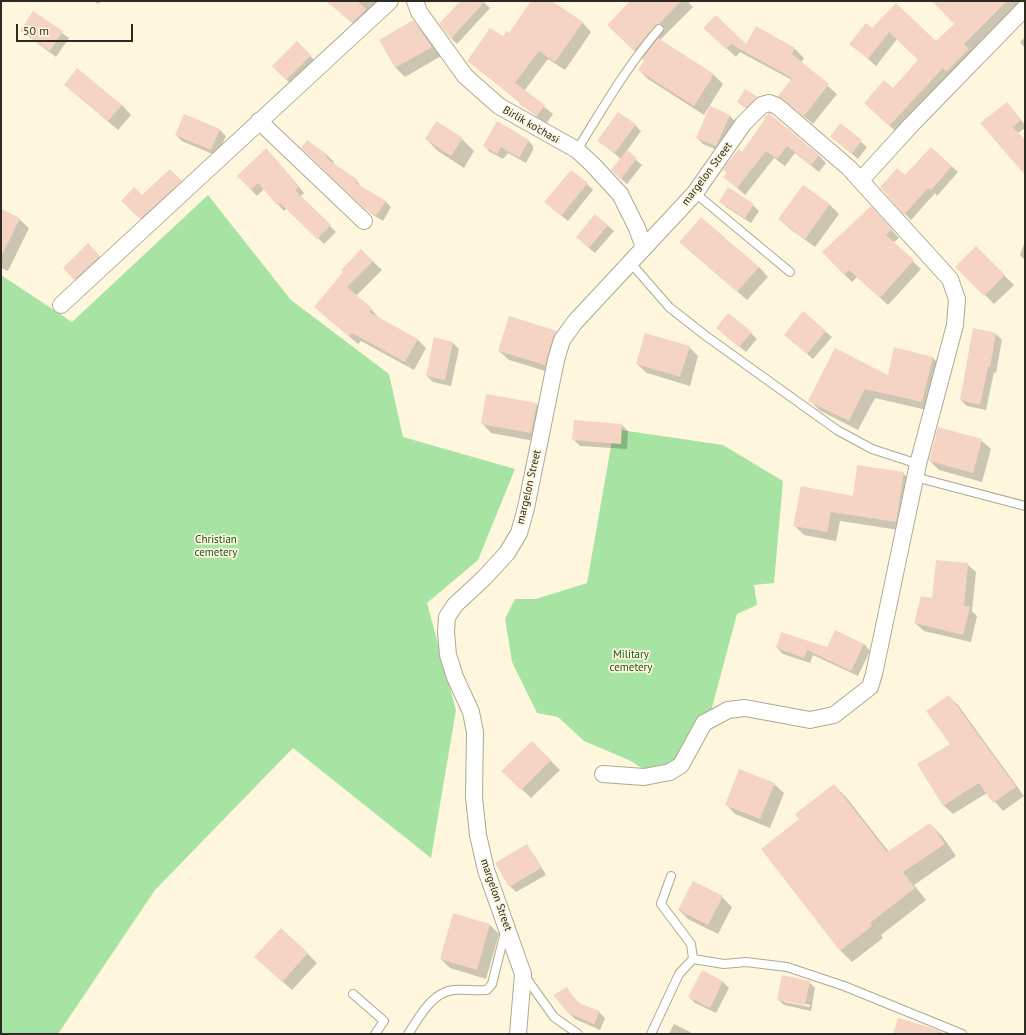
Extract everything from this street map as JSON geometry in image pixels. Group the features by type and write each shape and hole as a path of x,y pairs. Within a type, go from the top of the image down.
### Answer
{"street":[{"path":"61,305 390,1"},
{"name":"Birlik ko'chasi","path":"415,1 419,12 465,76 499,106 577,150 620,194 637,228 644,248"},
{"path":"603,774 644,777 670,772 680,765 704,723 728,710 745,708 810,720 834,715 870,687 874,674 916,470 955,325 957,299 950,279 861,180 912,124 1025,8"},
{"name":"margelon Street","path":"518,1034 523,974 486,870 478,835 474,798 476,732 471,712 455,677 448,655 446,632 447,617 455,605 507,553 519,533 526,508 556,360 562,340 575,322 695,194 743,124 762,105 769,103 777,106 861,180"},
{"path":"259,121 364,222"}],"lane":[{"path":"577,150 623,76 659,29"},
{"path":"695,194 790,272"},
{"path":"630,262 669,307 706,336 837,430 916,470 1025,506"},
{"path":"671,876 661,904 691,944 693,959"},
{"path":"408,1034 433,999 442,993 452,990 487,990 492,984 507,926"},
{"path":"651,1034 679,974 693,959"},
{"path":"693,959 724,964 746,962 787,967 844,986 962,1034"},
{"path":"523,974 554,1017 578,1034"},
{"path":"352,994 384,1021 375,1034"}],"green space":[{"name":"Christian cemetery","path":"208,195 291,300 389,374 403,437 515,469 478,560 427,603 456,710 431,858 293,748 155,890 58,1034 1,1034 1,275 72,322"},
{"name":"Military cemetery","path":"614,429 723,445 783,481 774,583 754,585 757,605 737,614 706,730 682,773 655,777 631,761 584,741 558,717 537,713 512,662 505,619 515,599 536,599 587,583"}],"building":[{"path":"326,1 357,1 366,9 352,23"},
{"path":"460,1 485,1 451,39 439,24"},
{"path":"531,1 552,1 583,22 555,62 539,51 515,83 545,105 537,116 519,104 520,102 467,61 490,28 503,36 507,31 509,33"},
{"path":"630,1 681,1 659,24 655,26 634,51 607,25"},
{"path":"932,1 1007,1 964,44 969,49 946,72 943,68 889,126 864,103 884,80 893,88 918,60 889,32 868,59 849,44 866,23 872,28 896,3 936,41 954,24"},
{"path":"33,11 63,31 50,51 20,31"},
{"path":"716,15 746,44 756,26 795,48 792,54 829,84 804,116 778,96 792,78 731,44 726,49 703,28"},
{"path":"413,20 432,47 395,68 379,40"},
{"path":"658,38 714,74 694,106 638,70 644,61 642,59"},
{"path":"297,41 311,55 286,80 272,66"},
{"path":"77,68 122,105 108,121 64,85"},
{"path":"745,89 758,97 746,108 737,102"},
{"path":"1007,102 1021,120 1013,127 1025,140 1025,175 980,123"},
{"path":"710,106 730,115 716,146 696,138"},
{"path":"618,112 636,124 615,153 597,141"},
{"path":"769,113 819,155 811,165 787,146 777,159 766,151 737,188 723,177 727,173 723,169 739,149 742,152 765,119 763,118"},
{"path":"184,114 220,129 211,150 175,135"},
{"path":"436,121 463,138 451,156 425,139"},
{"path":"497,121 529,140 519,158 501,147 497,154 483,146"},
{"path":"840,123 862,140 852,154 830,137"},
{"path":"307,140 328,155 326,158 358,180 356,183 386,201 376,216 365,209 301,148"},
{"path":"931,147 952,166 931,190 928,188 904,215 880,187 897,168 905,175"},
{"path":"266,148 299,186 295,190 331,225 317,239 280,203 277,205 258,183 251,190 237,176"},
{"path":"627,150 637,158 621,179 611,170"},
{"path":"170,169 182,181 140,219 121,201 134,187 142,195"},
{"path":"571,170 588,183 561,216 544,202"},
{"path":"803,185 830,204 805,239 778,219"},
{"path":"728,187 754,204 745,218 719,202"},
{"path":"871,206 892,229 886,235 914,260 880,298 849,270 844,275 822,252"},
{"path":"1,209 20,218 1,257"},
{"path":"595,214 608,225 589,248 576,237"},
{"path":"701,217 759,267 737,292 679,242"},
{"path":"88,243 100,256 74,280 63,268"},
{"path":"976,246 1005,275 984,296 955,267"},
{"path":"361,249 373,261 347,287 372,308 369,312 418,339 405,362 352,333 349,336 314,307 343,272 341,270"},
{"path":"803,311 826,331 807,354 784,335"},
{"path":"728,313 752,332 739,347 716,328"},
{"path":"509,316 557,331 553,337 545,365 498,351"},
{"path":"973,328 996,333 990,367 988,367 980,405 960,400"},
{"path":"645,333 690,346 680,377 636,364"},
{"path":"434,337 453,342 445,380 426,376"},
{"path":"894,347 933,357 922,402 865,389 849,421 808,401 835,348 888,375"},
{"path":"486,394 537,403 531,433 481,424"},
{"path":"574,420 622,424 621,444 572,440"},
{"path":"938,427 982,439 973,473 929,461"},
{"path":"857,465 904,472 896,522 831,512 827,532 793,526 801,486 853,496"},
{"path":"936,560 968,563 964,606 970,607 963,635 914,623 921,596 932,598"},
{"path":"835,630 864,644 851,671 807,650 804,658 776,648 781,632 827,647"},
{"path":"949,695 1016,787 993,803 979,783 943,806 917,764 950,744 926,711"},
{"path":"532,741 551,760 521,790 501,771"},
{"path":"739,769 775,783 760,819 725,805"},
{"path":"834,784 887,852 930,823 945,844 903,872 915,888 870,923 872,926 840,951 761,849 799,819 795,814"},
{"path":"527,844 541,868 509,887 495,863"},
{"path":"693,881 723,896 708,925 678,910"},
{"path":"453,913 490,924 477,970 440,959"},
{"path":"281,928 308,953 282,982 254,957"},
{"path":"702,970 723,981 710,1008 688,997"},
{"path":"782,975 810,981 805,1005 777,1000"},
{"path":"567,987 573,997 581,1004 600,1011 594,1024 568,1013 553,995"},
{"path":"898,1018 932,1028 942,1032 942,1034 893,1034"}]}
